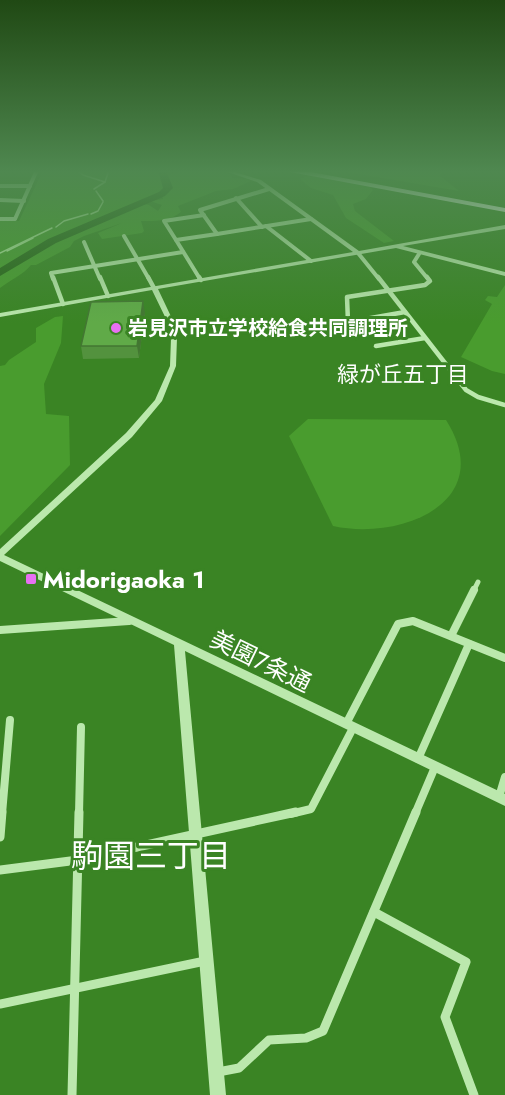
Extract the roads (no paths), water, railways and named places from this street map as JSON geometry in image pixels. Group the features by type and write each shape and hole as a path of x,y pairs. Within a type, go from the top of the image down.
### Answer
{"street":[{"path":"164,221 201,280"},
{"path":"208,221 218,234"},
{"path":"259,221 310,261"},
{"path":"176,240 297,221"},
{"path":"314,221 358,253 449,367 461,388 471,394 505,405"},
{"path":"0,315 505,227"},
{"path":"0,556 129,435 158,401 172,366 174,339 172,325 124,236"},
{"path":"84,242 108,296"},
{"path":"396,246 419,254 505,274"},
{"path":"63,304 51,273 183,252"},
{"path":"405,312 348,322 347,297 425,285 430,281 414,262 419,254"},
{"path":"376,346 425,338"},
{"name":"美園7条通","path":"0,556 129,621 502,798"},
{"path":"451,636 478,582"},
{"path":"0,630 129,621"},
{"path":"0,870 78,860 197,832 311,809 398,624 413,621 505,658"},
{"path":"179,644 218,1095"},
{"path":"418,759 469,644"},
{"path":"0,837 10,720"},
{"path":"72,1095 81,727"},
{"path":"216,1072 239,1068 269,1040 306,1038 323,1031 435,767"},
{"path":"502,798 505,777"},
{"path":"374,912 466,962 445,1017 474,1095"},
{"path":"0,1004 207,961"}],"waterway":[{"path":"56,227 64,221"},
{"path":"0,273 52,241 99,221"},
{"path":"0,253 52,228"},
{"path":"7,251 33,238"}],"place":[{"name":"岩見沢市立学校給食共同調理所","path":"116,328"},
{"name":"Midorigaoka 1","path":"31,579"}],"district":[{"name":"緑が丘五丁目","path":"403,374"},
{"name":"駒園三丁目","path":"151,856"}]}
